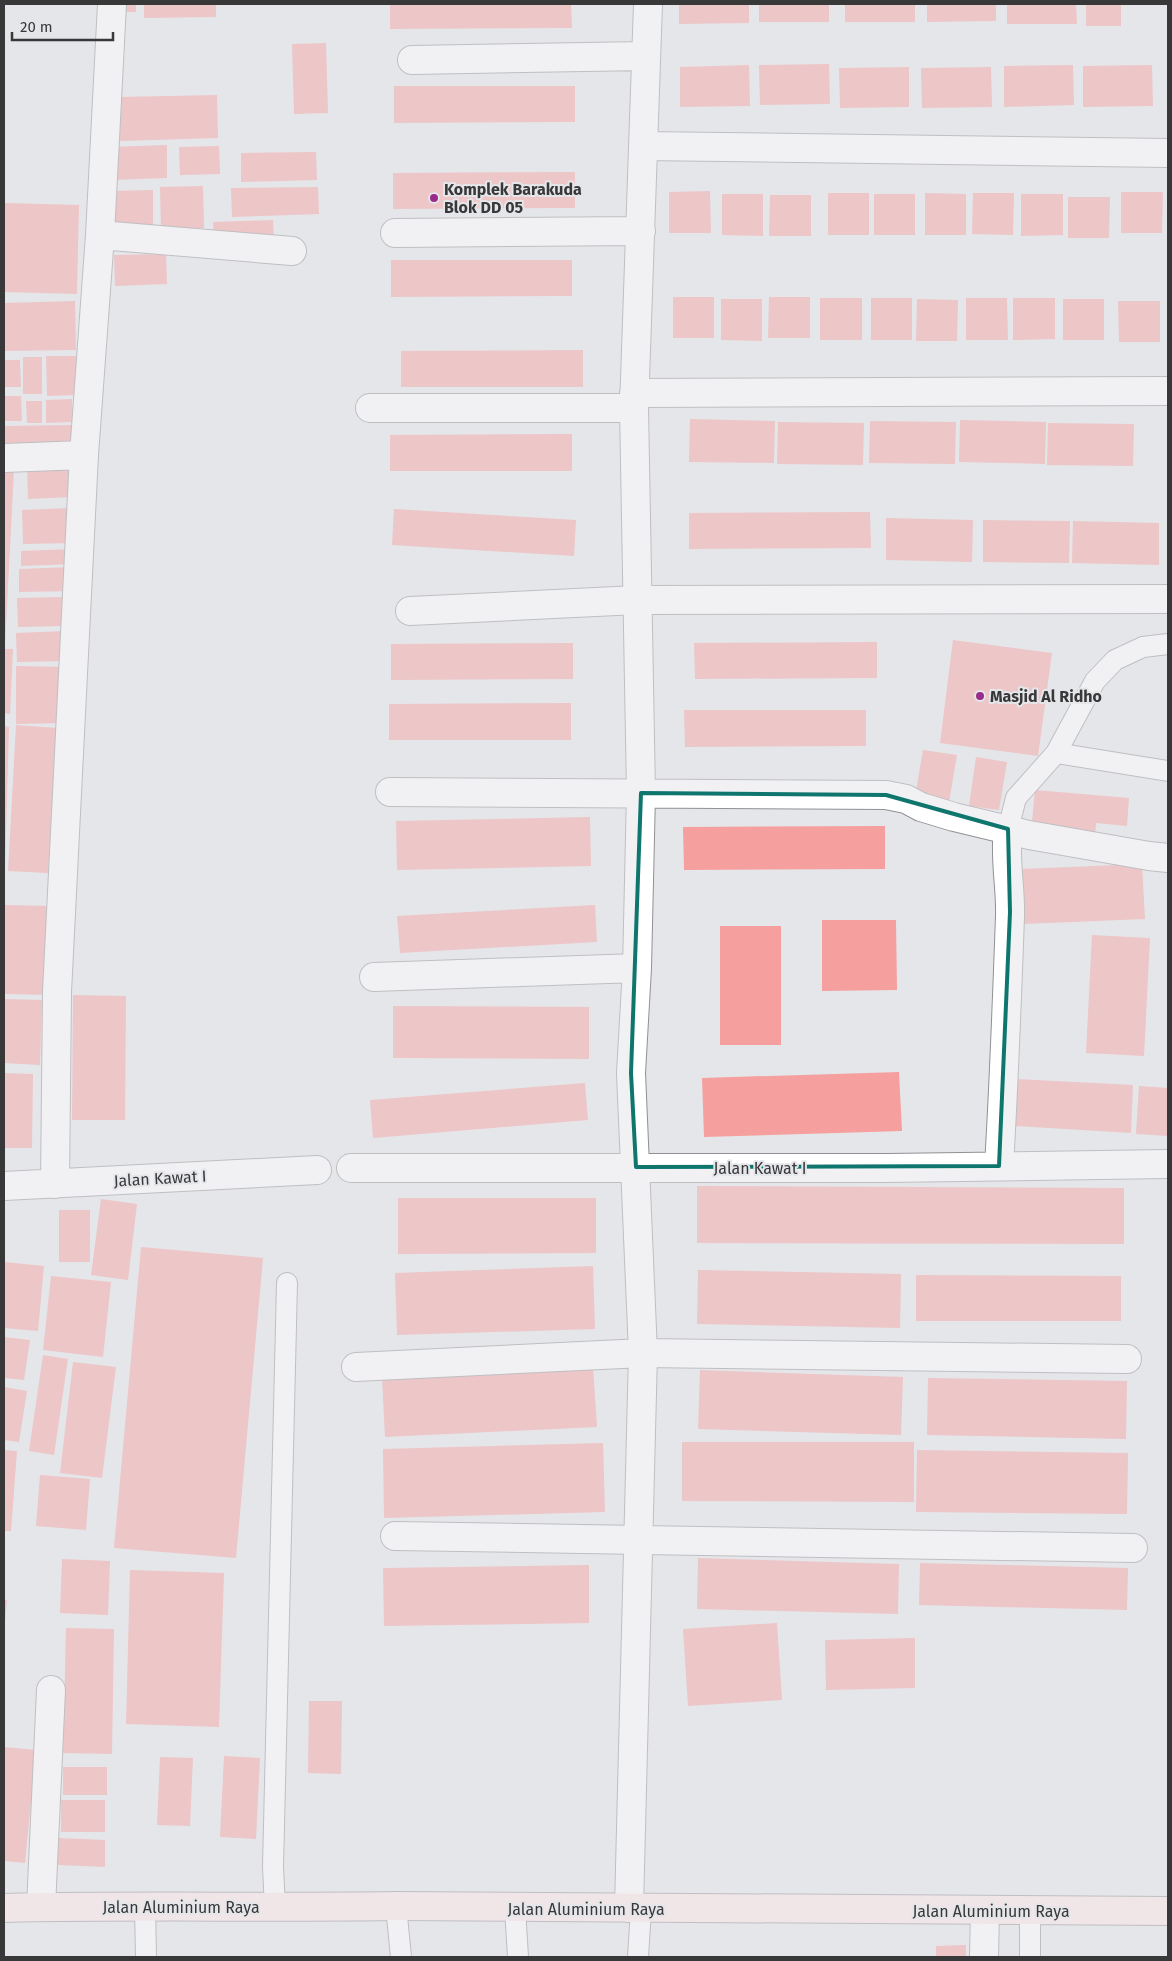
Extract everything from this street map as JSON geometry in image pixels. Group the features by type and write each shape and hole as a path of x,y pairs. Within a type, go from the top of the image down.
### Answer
{"main road":[{"name":"Jalan Aluminium Raya","path":"4,1908 396,1906 1168,1911"}],"street":[{"path":"55,1184 56,992 84,455 100,235 112,4"},
{"path":"635,1909 638,1541 643,1353 631,1072 636,968 640,793 634,401 648,4"},
{"path":"412,60 646,56"},
{"path":"644,146 1168,153"},
{"path":"396,233 641,231"},
{"path":"100,235 292,252"},
{"path":"370,408 1168,391"},
{"path":"4,458 84,455"},
{"path":"410,611 637,600 1168,600"},
{"path":"390,792 886,795 906,799 921,807 1029,835 1168,858"},
{"path":"999,1166 1005,1068 1010,912 1006,842 1008,829"},
{"path":"374,977 636,968"},
{"name":"Jalan Kawat I","path":"351,1168 887,1168 1168,1164"},
{"name":"Jalan Kawat I","path":"4,1186 317,1170"},
{"path":"356,1367 643,1353 1127,1359"},
{"path":"395,1536 1133,1548"},
{"path":"41,1908 51,1690"},
{"path":"984,1957 985,1911"}],"lane":[{"path":"1008,829 1016,798 1056,754 1095,681 1115,660 1143,647 1168,644"},
{"path":"1056,754 1168,771"},
{"path":"275,1908 273,1857 287,1283"},
{"path":"146,1906 146,1957"},
{"path":"396,1906 401,1957"},
{"path":"515,1908 518,1957"},
{"path":"635,1909 638,1957"},
{"path":"1030,1910 1030,1957"}],"highlighted area":[{"path":"641,793 886,795 1008,829 1010,912 999,1166 636,1167 631,1073"}],"building":[{"path":"120,4 136,4 136,12 120,12"},
{"path":"144,4 216,4 216,17 144,18"},
{"path":"390,4 571,4 572,28 390,29"},
{"path":"679,4 749,4 749,23 679,24"},
{"path":"759,4 829,4 829,22 759,22"},
{"path":"845,4 915,4 915,22 845,22"},
{"path":"927,4 996,4 996,21 927,22"},
{"path":"1007,4 1076,4 1077,24 1007,24"},
{"path":"1086,4 1121,4 1121,26 1086,26"},
{"path":"326,43 328,113 294,114 292,44"},
{"path":"829,64 830,104 760,105 759,65"},
{"path":"749,65 750,106 680,107 680,67"},
{"path":"1073,65 1074,105 1004,107 1004,66"},
{"path":"1152,65 1153,106 1083,107 1083,66"},
{"path":"909,67 909,107 840,108 839,68"},
{"path":"991,67 992,107 922,108 921,68"},
{"path":"394,86 575,86 575,122 394,123"},
{"path":"217,95 218,138 120,141 119,97"},
{"path":"167,145 167,178 110,180 109,147"},
{"path":"219,146 220,174 180,175 179,147"},
{"path":"316,152 317,180 241,182 241,153"},
{"path":"575,172 575,208 393,209 393,173"},
{"path":"203,186 204,228 161,229 160,187"},
{"path":"318,187 319,214 232,217 231,188"},
{"path":"153,190 153,229 108,230 107,191"},
{"path":"710,191 711,233 669,233 669,192"},
{"path":"1121,192 1163,192 1162,233 1121,233"},
{"path":"828,193 869,193 869,235 828,235"},
{"path":"925,193 966,194 966,235 925,235"},
{"path":"973,193 1014,193 1013,235 972,234"},
{"path":"722,194 763,194 763,236 722,235"},
{"path":"874,194 915,194 915,235 874,235"},
{"path":"1021,194 1063,194 1063,235 1021,236"},
{"path":"770,195 811,195 811,236 769,236"},
{"path":"1068,197 1110,197 1109,238 1068,238"},
{"path":"4,203 79,205 77,294 4,292"},
{"path":"273,220 274,242 214,243 213,222"},
{"path":"166,254 167,284 115,286 114,255"},
{"path":"391,260 572,260 572,296 391,297"},
{"path":"673,297 714,297 714,338 673,338"},
{"path":"769,297 810,297 810,338 768,338"},
{"path":"820,298 862,298 862,340 820,340"},
{"path":"871,298 912,298 912,340 871,340"},
{"path":"966,298 1007,298 1008,340 966,340"},
{"path":"1013,298 1055,298 1055,339 1013,340"},
{"path":"721,299 762,299 762,341 721,340"},
{"path":"917,299 958,300 957,341 916,341"},
{"path":"1063,299 1104,299 1104,340 1063,340"},
{"path":"75,301 76,350 4,351 4,303"},
{"path":"1118,301 1160,301 1160,342 1119,342"},
{"path":"583,350 583,387 401,387 401,351"},
{"path":"46,356 77,356 78,395 47,396"},
{"path":"23,357 42,357 42,394 23,394"},
{"path":"4,360 20,360 21,387 4,387"},
{"path":"4,396 21,396 22,421 4,421"},
{"path":"72,399 72,422 46,423 46,400"},
{"path":"26,401 42,401 42,423 27,423"},
{"path":"690,419 775,421 774,463 689,462"},
{"path":"960,420 1046,422 1045,464 959,462"},
{"path":"870,421 956,422 955,464 869,463"},
{"path":"778,422 864,423 863,465 777,464"},
{"path":"1048,423 1134,424 1133,466 1047,465"},
{"path":"72,425 72,445 4,447 4,426"},
{"path":"572,434 572,471 390,471 390,435"},
{"path":"73,464 74,497 28,499 27,465"},
{"path":"4,469 14,470 5,645 4,645"},
{"path":"71,508 72,543 23,544 22,510"},
{"path":"394,509 576,520 574,556 392,545"},
{"path":"870,512 871,548 689,549 689,513"},
{"path":"886,518 973,520 972,562 886,560"},
{"path":"983,520 1070,521 1069,563 983,562"},
{"path":"1073,521 1159,523 1159,565 1072,563"},
{"path":"74,549 74,564 21,566 21,551"},
{"path":"72,567 73,591 19,592 19,569"},
{"path":"65,597 66,626 18,627 17,598"},
{"path":"66,631 67,661 17,662 16,633"},
{"name":"Masjid Al Ridho","path":"953,640 1052,653 1038,756 940,743"},
{"path":"877,642 877,678 695,679 694,643"},
{"path":"573,643 573,679 391,680 391,644"},
{"path":"4,649 13,649 10,714 4,713"},
{"path":"16,666 67,667 67,723 16,724"},
{"path":"571,703 571,740 389,740 389,704"},
{"path":"684,710 866,710 866,746 685,747"},
{"path":"16,725 57,728 48,873 8,871"},
{"path":"4,726 9,727 5,868 4,868"},
{"path":"923,750 957,755 949,802 915,797"},
{"path":"976,757 1007,762 999,810 969,806"},
{"path":"1035,790 1129,798 1127,826 1096,823 1095,838 1031,832"},
{"path":"590,817 591,866 397,870 396,821"},
{"path":"885,826 885,869 684,870 683,827"},
{"path":"1142,864 1145,919 1023,924 1022,869"},
{"path":"4,905 54,906 52,995 4,994"},
{"path":"595,905 597,942 400,953 397,916"},
{"path":"822,920 896,920 897,990 822,991"},
{"path":"720,926 781,926 781,1045 720,1045"},
{"path":"1092,935 1150,938 1144,1056 1086,1053"},
{"path":"73,995 126,996 125,1120 72,1120"},
{"path":"4,999 42,1000 40,1065 4,1063"},
{"path":"393,1006 589,1007 589,1059 393,1058"},
{"path":"899,1072 902,1131 704,1137 702,1078"},
{"path":"4,1073 33,1074 32,1148 4,1148"},
{"path":"1016,1079 1133,1085 1131,1133 1014,1126"},
{"path":"585,1083 588,1120 373,1138 370,1100"},
{"path":"1139,1086 1168,1088 1168,1136 1136,1134"},
{"path":"697,1186 1124,1188 1124,1244 697,1243"},
{"path":"398,1198 596,1198 596,1253 398,1254"},
{"path":"101,1199 137,1204 128,1280 91,1275"},
{"path":"59,1210 90,1210 90,1262 59,1262"},
{"path":"141,1247 263,1258 236,1558 114,1548"},
{"path":"4,1262 44,1266 38,1331 4,1328"},
{"path":"593,1266 595,1329 397,1335 395,1273"},
{"path":"698,1270 901,1274 900,1328 697,1324"},
{"path":"916,1275 1121,1276 1121,1321 916,1321"},
{"path":"51,1276 111,1282 103,1357 43,1350"},
{"path":"4,1337 30,1340 24,1380 4,1378"},
{"path":"43,1355 68,1359 54,1455 29,1451"},
{"path":"73,1362 116,1367 102,1478 60,1473"},
{"path":"593,1367 597,1427 385,1437 382,1378"},
{"path":"700,1370 903,1377 901,1435 698,1429"},
{"path":"928,1378 1127,1381 1126,1439 927,1435"},
{"path":"4,1387 27,1391 19,1442 4,1440"},
{"path":"682,1442 914,1442 914,1502 682,1501"},
{"path":"603,1443 605,1512 384,1518 383,1449"},
{"path":"4,1450 17,1451 11,1531 4,1531"},
{"path":"917,1450 1128,1453 1127,1514 916,1512"},
{"path":"40,1475 90,1479 86,1530 36,1526"},
{"path":"698,1558 899,1564 898,1614 697,1609"},
{"path":"62,1559 110,1561 108,1615 60,1613"},
{"path":"920,1563 1128,1568 1127,1610 919,1605"},
{"path":"589,1565 589,1623 384,1626 383,1568"},
{"path":"130,1570 224,1573 219,1727 126,1724"},
{"path":"4,1600 7,1600 5,1622 4,1621"},
{"path":"777,1623 782,1700 688,1706 683,1629"},
{"path":"66,1628 114,1629 112,1754 63,1753"},
{"path":"915,1638 915,1688 826,1690 825,1640"},
{"path":"309,1701 342,1701 341,1774 308,1773"},
{"path":"4,1747 36,1750 25,1863 4,1861"},
{"path":"224,1756 260,1758 256,1839 220,1837"},
{"path":"160,1757 193,1758 190,1826 157,1825"},
{"path":"63,1767 107,1767 107,1795 63,1795"},
{"path":"61,1800 105,1800 105,1832 61,1832"},
{"path":"58,1838 105,1840 105,1867 58,1865"},
{"path":"966,1945 966,1957 936,1957 936,1946"}],"place":[{"name":"Komplek Barakuda Blok DD 05","path":"434,198"},
{"name":"Masjid Al Ridho","path":"980,696"}]}
